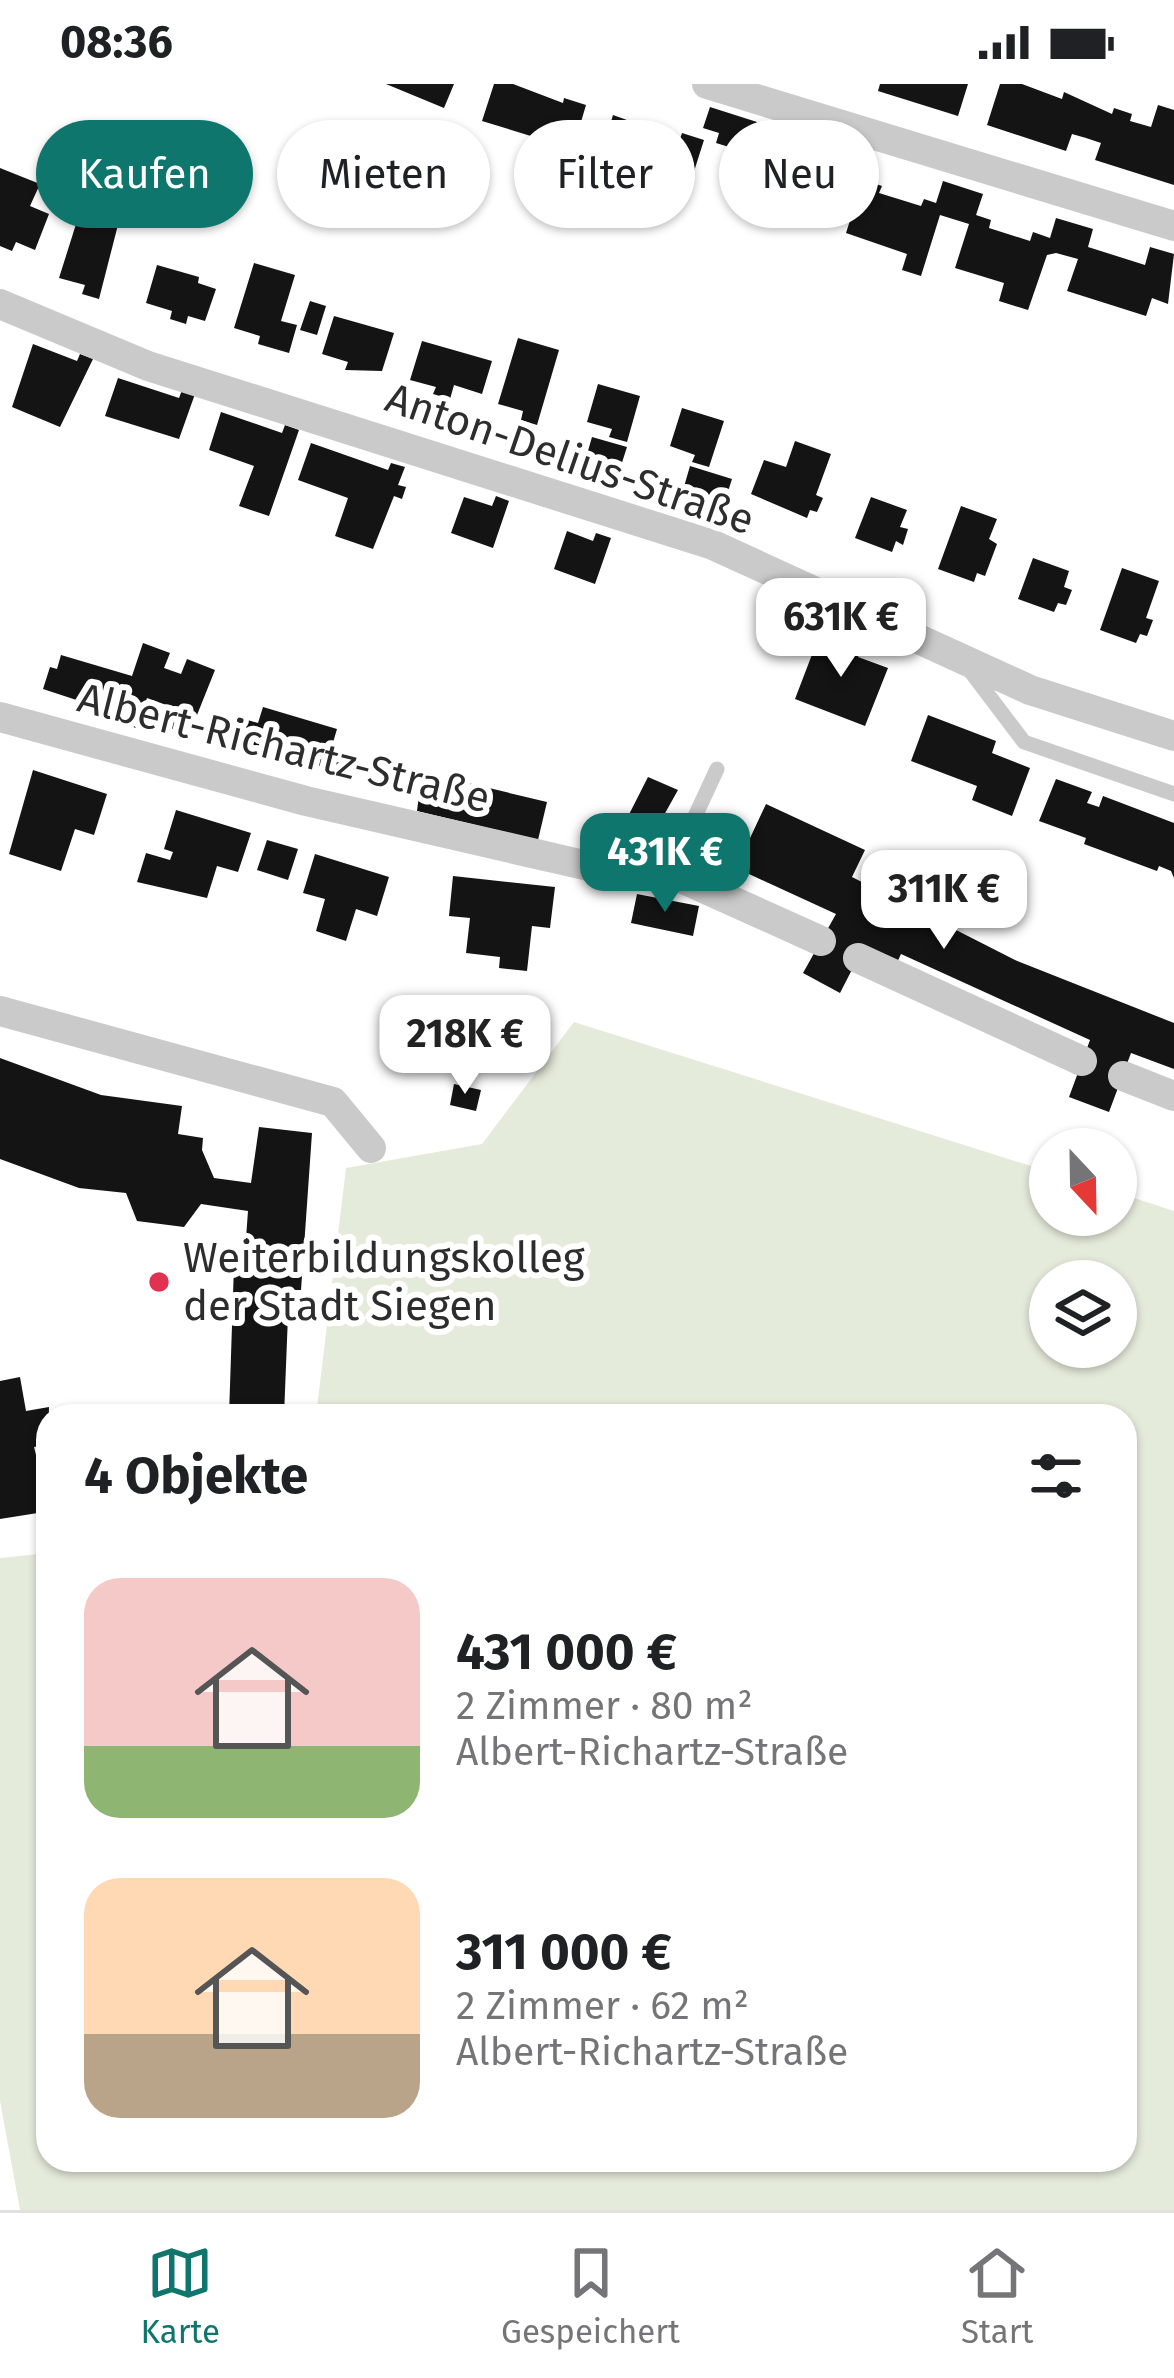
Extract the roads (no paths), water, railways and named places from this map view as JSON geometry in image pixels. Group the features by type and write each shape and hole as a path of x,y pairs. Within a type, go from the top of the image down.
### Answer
{"street":[{"path":"707,84 1174,226"},
{"name":"Anton-Delius-Straße","path":"0,304 148,366 713,545 1030,690 1174,736"},
{"name":"Albert-Richartz-Straße","path":"0,717 306,801 584,865 679,877 821,941"},
{"path":"858,958 1082,1061"},
{"path":"0,1011 332,1102 371,1148"},
{"path":"1123,1076 1174,1096"}],"lane":[{"path":"962,661 1024,742 1174,794"},
{"path":"679,877 680,851 717,769"}],"place":[{"name":"Weiterbildungskolleg der Stadt Siegen","path":"159,1282"}]}
